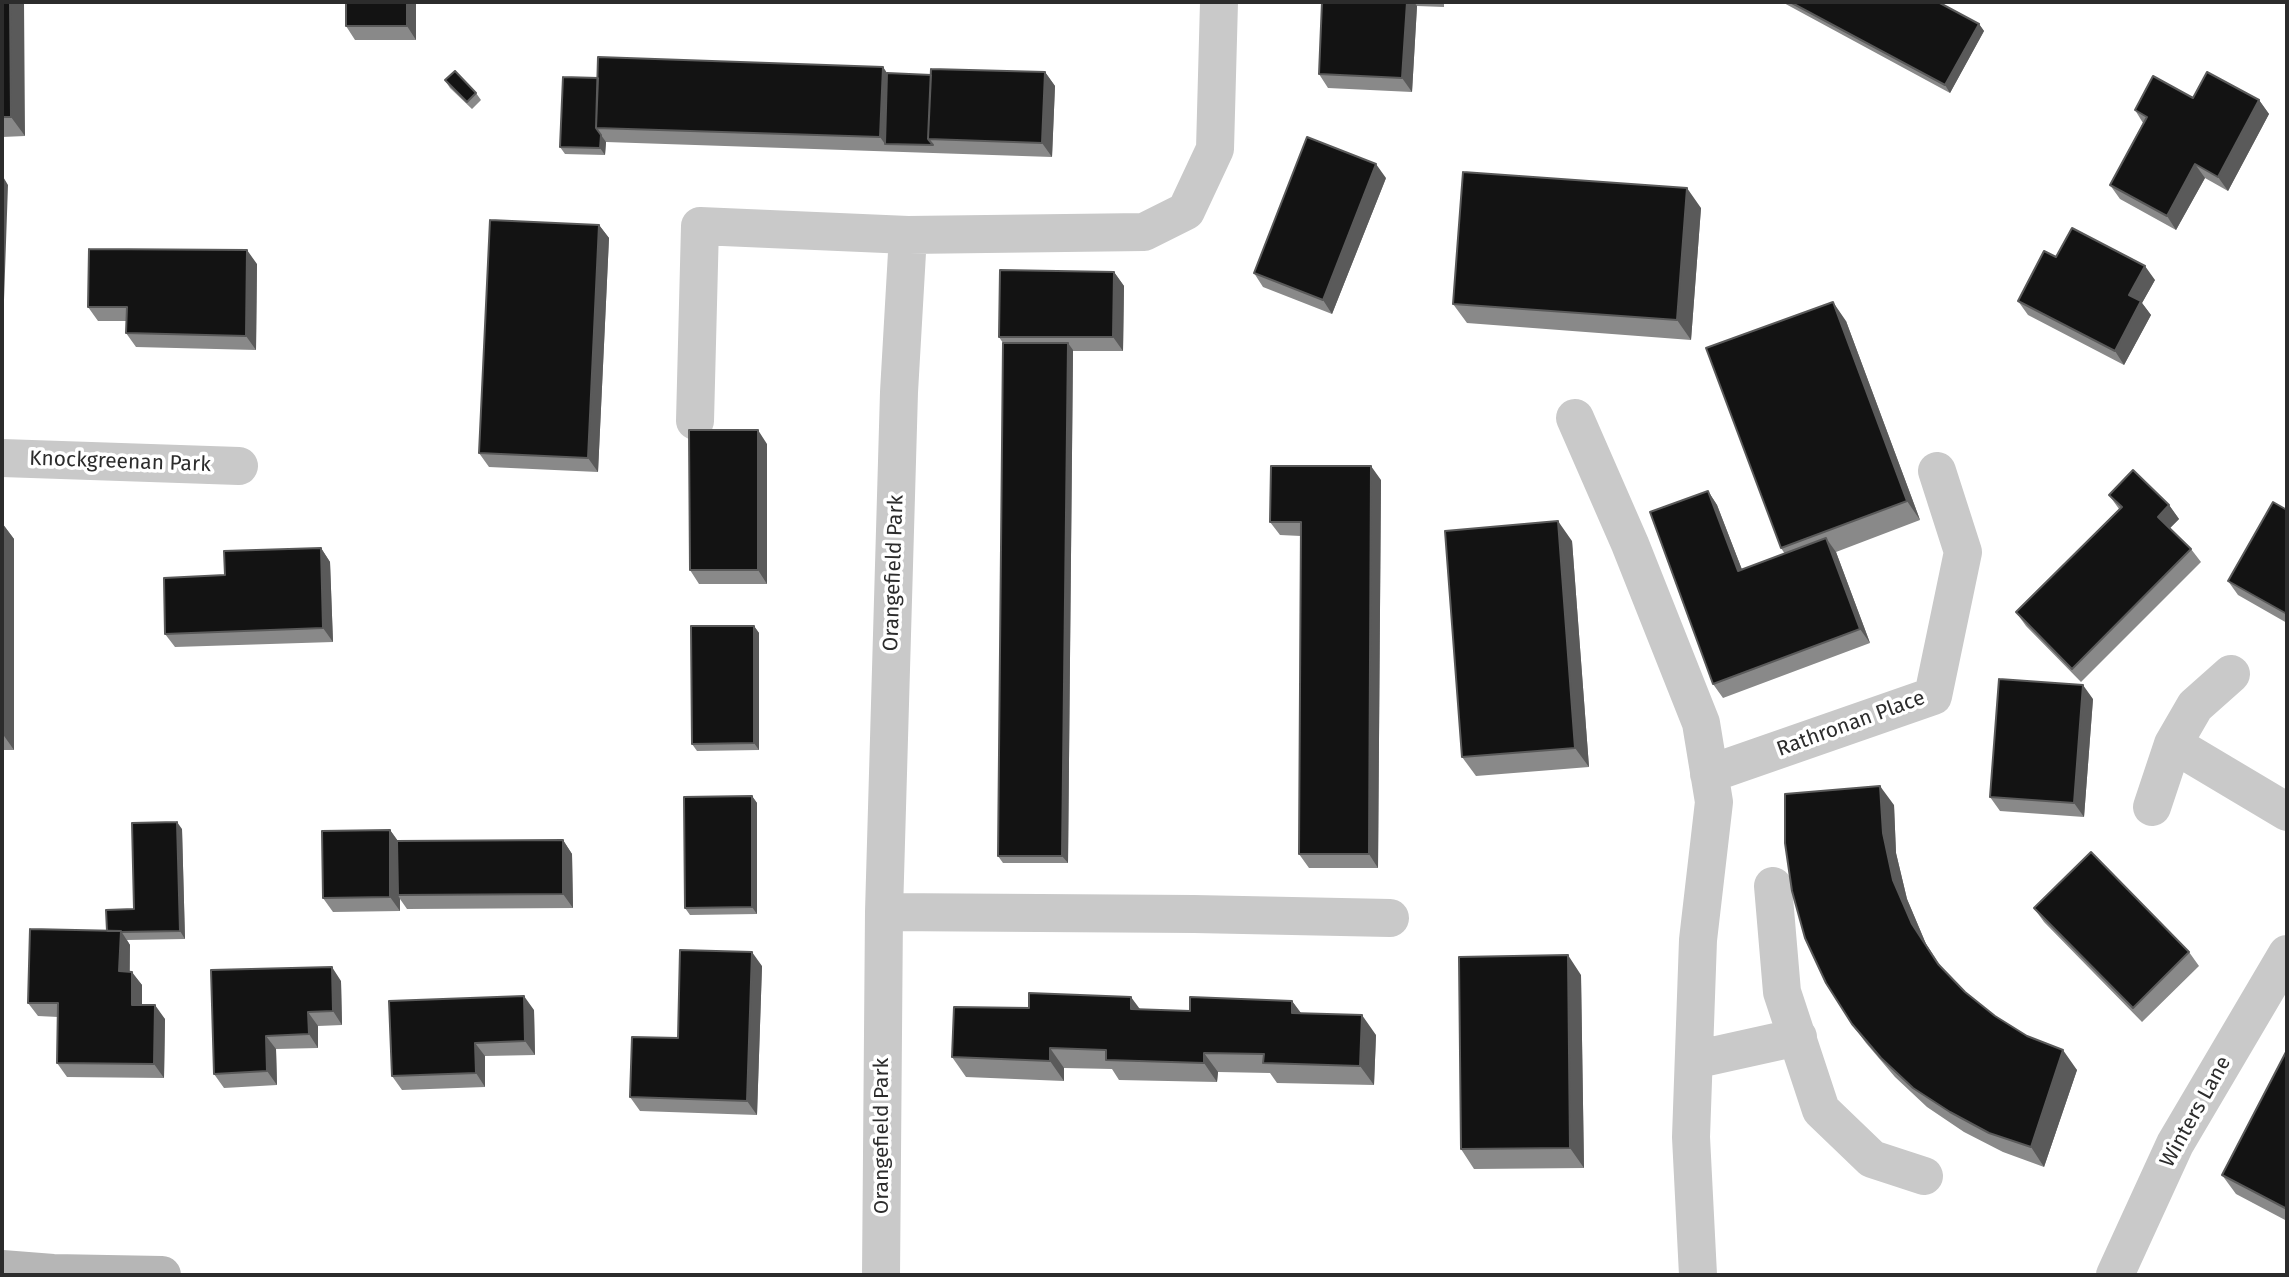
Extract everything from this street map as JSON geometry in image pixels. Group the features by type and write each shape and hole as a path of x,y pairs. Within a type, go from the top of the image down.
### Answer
{"main road":[{"path":"2,1269 162,1275"}],"street":[{"path":"695,421 700,226 908,235 1144,232 1186,211 1215,149 1219,2"},
{"name":"Orangefield Park","path":"881,1275 884,912 899,392 908,235"},
{"path":"1575,418 1630,544 1702,723 1714,802 1698,940 1690,1137 1698,1275"},
{"name":"Knockgreenan Park","path":"2,458 239,466"},
{"name":"Rathronan Place","path":"1709,774 1934,696 1964,552 1937,471"},
{"path":"2152,807 2173,744 2195,706 2231,674"},
{"path":"2173,744 2287,812"},
{"path":"1773,886 1782,992 1821,1110 1872,1159 1924,1176"},
{"path":"884,912 1390,918"},
{"name":"Winters Lane","path":"2115,1275 2175,1144 2287,954"},
{"path":"1693,1060 1798,1037"}],"building":[{"path":"2,2 10,2 11,117 2,117"},
{"path":"346,2 407,2 407,26 346,26"},
{"path":"1322,2 1407,2 1402,78 1319,74"},
{"path":"1790,2 1938,2 1979,24 1945,85"},
{"path":"598,57 883,67 880,137 596,128"},
{"path":"931,69 1045,72 1042,143 928,139"},
{"path":"455,71 476,93 467,102 445,80"},
{"path":"2207,72 2259,100 2218,177 2195,164 2167,216 2110,185 2147,117 2135,110 2153,76 2193,98"},
{"path":"887,73 931,75 928,139 933,145 885,144"},
{"path":"563,77 598,78 596,128 601,135 600,148 560,147"},
{"path":"1307,137 1376,164 1323,300 1254,273"},
{"path":"1463,172 1687,188 1677,320 1453,304"},
{"path":"490,220 599,225 588,458 479,453"},
{"path":"2072,228 2145,266 2129,295 2141,301 2115,351 2018,301 2044,251 2056,257"},
{"path":"89,249 247,250 246,336 126,333 127,307 88,307"},
{"path":"1000,270 1114,272 1113,337 999,337"},
{"path":"1833,302 1907,501 1781,548 1706,348"},
{"path":"1003,343 1068,343 1062,856 998,856"},
{"path":"689,430 758,430 758,570 690,570"},
{"path":"1271,466 1371,466 1369,854 1299,854 1301,522 1270,522"},
{"path":"2133,470 2169,505 2158,517 2191,549 2072,669 2016,612 2122,507 2109,495"},
{"path":"1708,491 1738,571 1826,538 1860,629 1713,684 1650,512"},
{"path":"2273,502 2287,510 2287,614 2228,581"},
{"path":"1558,521 1575,748 1462,757 1445,531"},
{"path":"321,548 323,628 165,634 164,578 225,575 224,551"},
{"path":"691,626 754,626 754,743 692,744"},
{"path":"1999,679 2083,685 2074,803 1990,797"},
{"path":"1880,786 1883,833 1893,880 1912,924 1938,964 1965,992 1995,1016 2027,1036 2063,1050 2031,1147 1989,1133 1913,1088 1881,1058 1852,1024 1826,983 1805,938 1792,891 1785,843 1785,794"},
{"path":"752,796 752,907 685,908 684,797"},
{"path":"177,822 180,931 107,931 106,910 134,909 132,823"},
{"path":"390,830 390,897 323,898 322,831"},
{"path":"563,840 563,894 398,895 397,841"},
{"path":"2091,852 2189,952 2133,1008 2034,908"},
{"path":"30,929 121,931 119,971 132,972 132,1005 155,1005 154,1064 57,1063 58,1003 28,1003"},
{"path":"680,950 752,952 747,1101 630,1097 632,1037 678,1038"},
{"path":"1568,955 1570,1148 1461,1149 1459,957"},
{"path":"332,967 333,1011 308,1012 309,1034 266,1036 267,1071 214,1074 211,970"},
{"path":"1029,993 1131,997 1131,1009 1190,1011 1190,997 1292,1001 1292,1013 1362,1015 1360,1066 1263,1063 1264,1054 1204,1053 1204,1063 1106,1060 1106,1050 1050,1048 1050,1061 952,1057 954,1007 1029,1008"},
{"path":"524,996 525,1041 475,1043 476,1073 392,1076 389,1001"},
{"path":"2287,1050 2287,1209 2222,1175"}]}
